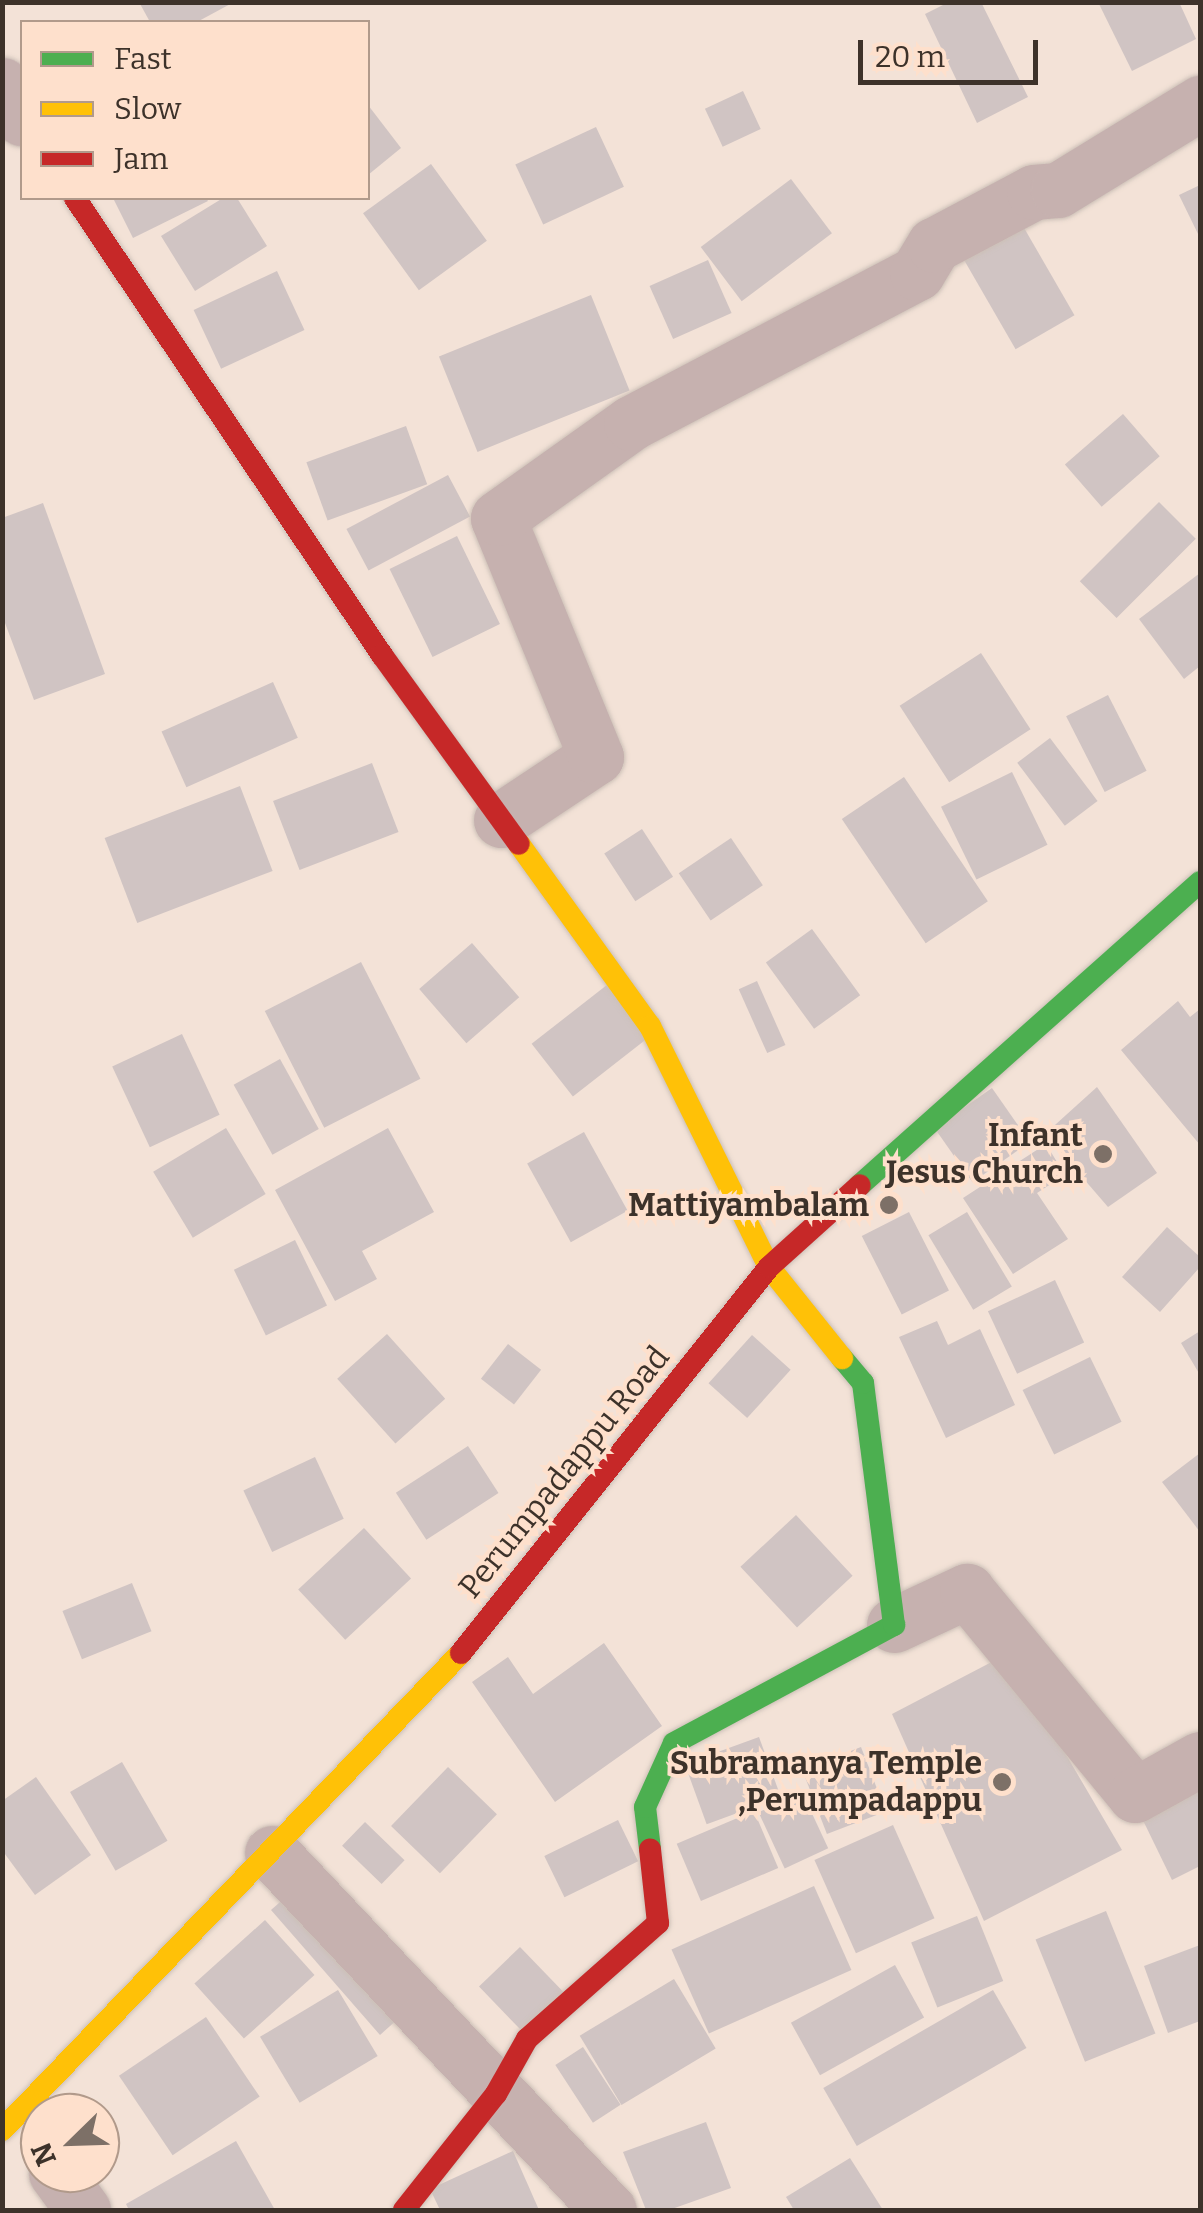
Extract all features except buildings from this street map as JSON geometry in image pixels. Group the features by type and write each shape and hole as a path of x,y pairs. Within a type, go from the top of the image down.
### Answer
{"street":[{"path":"2,84 20,115"},
{"path":"501,820 596,757 498,518 631,422 917,274 934,245 1034,192 1058,190 1200,104"},
{"path":"75,200 501,820 650,1026 769,1267 864,1383 894,1624"},
{"name":"Perumpadappu Road","path":"57,2093 272,1853 440,1678 769,1267 1200,882"},
{"path":"404,2210 496,2094 527,2039 658,1923 645,1807 674,1743 732,1718 894,1624 967,1591 1135,1795 1200,1758"},
{"path":"272,1853 496,2094 570,2162 609,2210"}],"traffic: fast":[{"path":"860,1185 1200,882"},
{"path":"650,1849 645,1807 674,1743 894,1625 863,1383 842,1358"}],"traffic: slow":[{"path":"519,844 650,1026 769,1267 842,1358"},
{"path":"2,2130 461,1653"}],"traffic: jam":[{"path":"76,200 382,655 519,844"},
{"path":"461,1653 769,1267 860,1185"},
{"path":"404,2210 496,2094 527,2039 658,1923 650,1849"}],"place":[{"name":"Infant Jesus Church","path":"1103,1154"},
{"name":"Mattiyambalam","path":"889,1205"},
{"name":"Subramanya Temple ,Perumpadappu","path":"1002,1782"}]}
